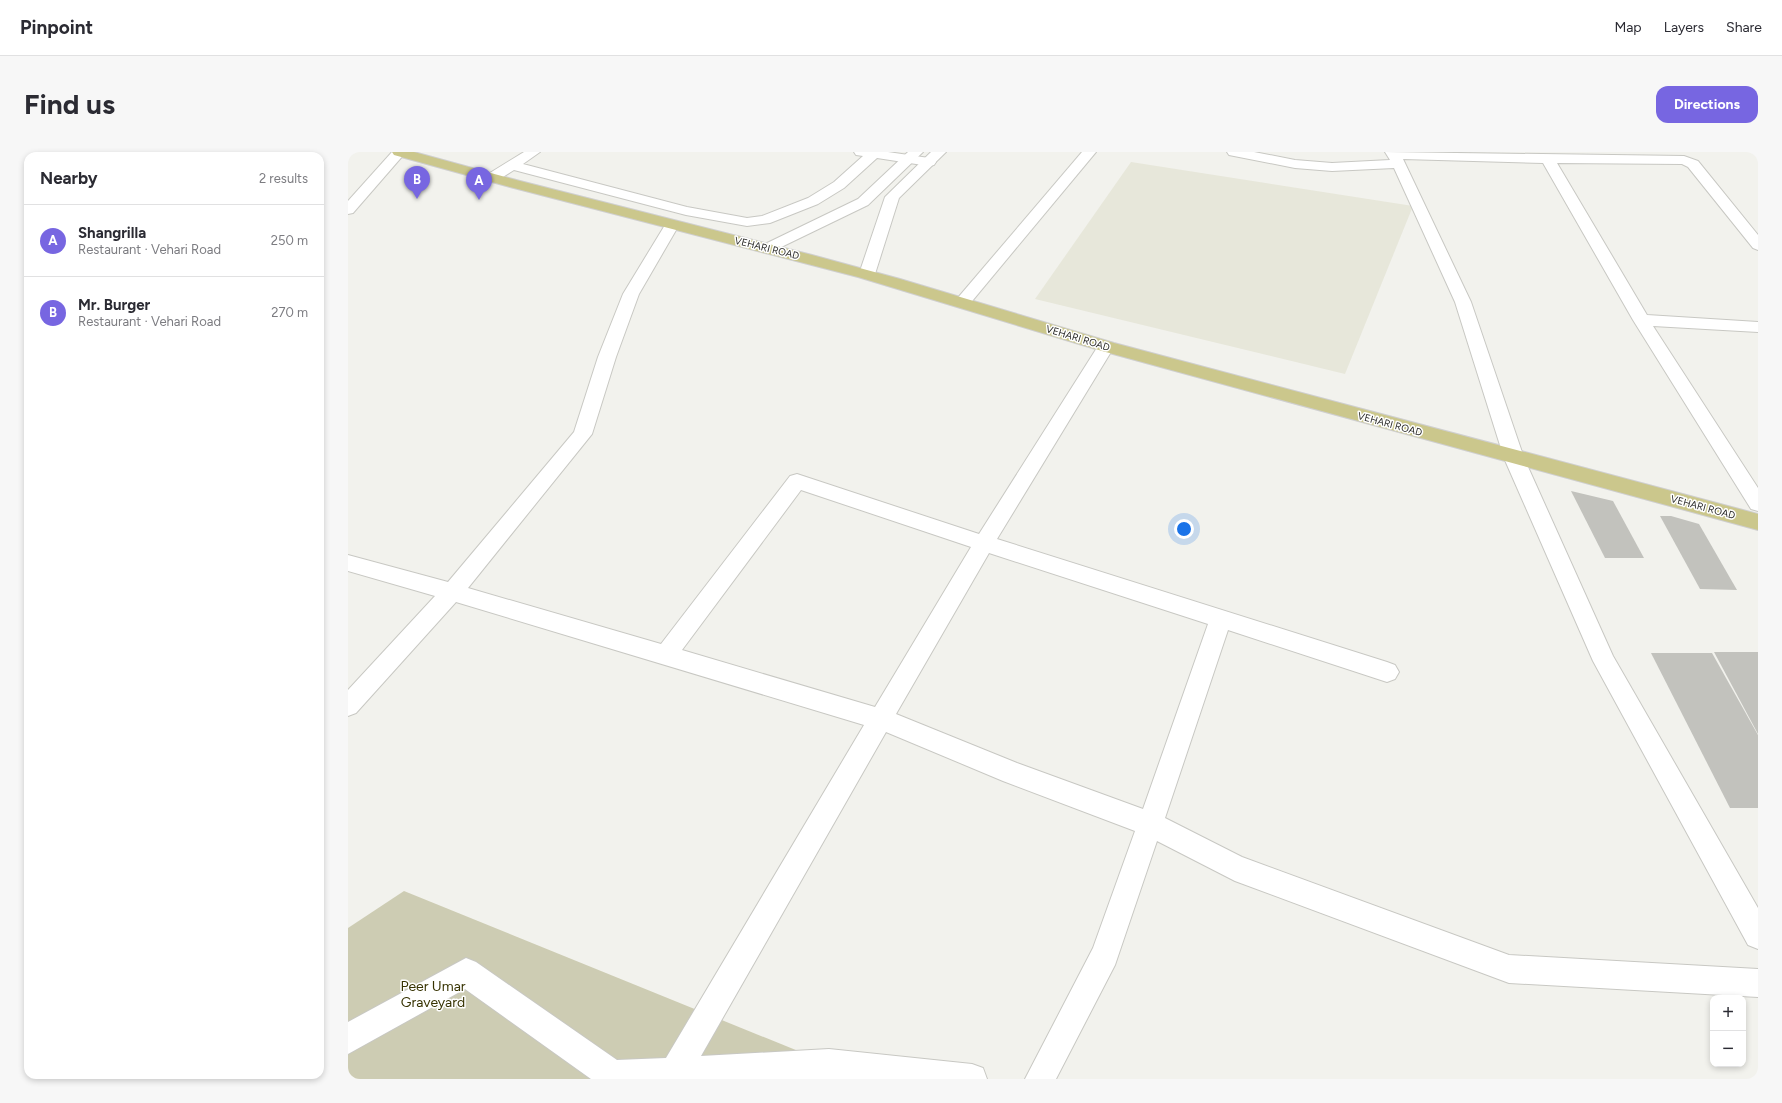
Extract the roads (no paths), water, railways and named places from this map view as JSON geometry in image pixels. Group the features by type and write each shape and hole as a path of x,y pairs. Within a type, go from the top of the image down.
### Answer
{"main road":[{"name":"VEHARI ROAD","path":"399,152 490,179 867,274 1106,347 1514,458 1758,522"}],"street":[{"path":"348,210 399,152"},
{"path":"490,179 533,152"},
{"path":"962,303 1089,152"},
{"path":"1234,152 1295,164 1332,168 1395,157 1684,160 1693,164 1758,246"},
{"path":"512,165 686,211 728,220 747,222 765,220 814,201 839,185 870,153 934,157"},
{"path":"768,248 863,202 913,155"},
{"path":"867,274 892,197 934,157"},
{"path":"1395,157 1463,302 1514,458 1604,661 1758,936"},
{"path":"1548,159 1641,320 1758,504"},
{"path":"348,706 452,592 582,434 607,357 631,294 672,225"},
{"path":"1641,320 1758,327"},
{"path":"675,1072 880,719 984,544 1106,347"},
{"path":"666,655 797,481 984,544 1387,672"},
{"path":"348,563 452,592 880,719 1012,773 1150,824 1235,868 1509,969 1758,983"},
{"path":"1040,1079 1105,956 1221,619"},
{"path":"348,1039 466,972 613,1076 829,1064 972,1079"}],"place":[{"name":"Mr. Burger","path":"417,199"},
{"name":"Shangrilla","path":"479,200"}],"park label":[{"name":"Peer Umar Graveyard","path":"433,994"}]}
